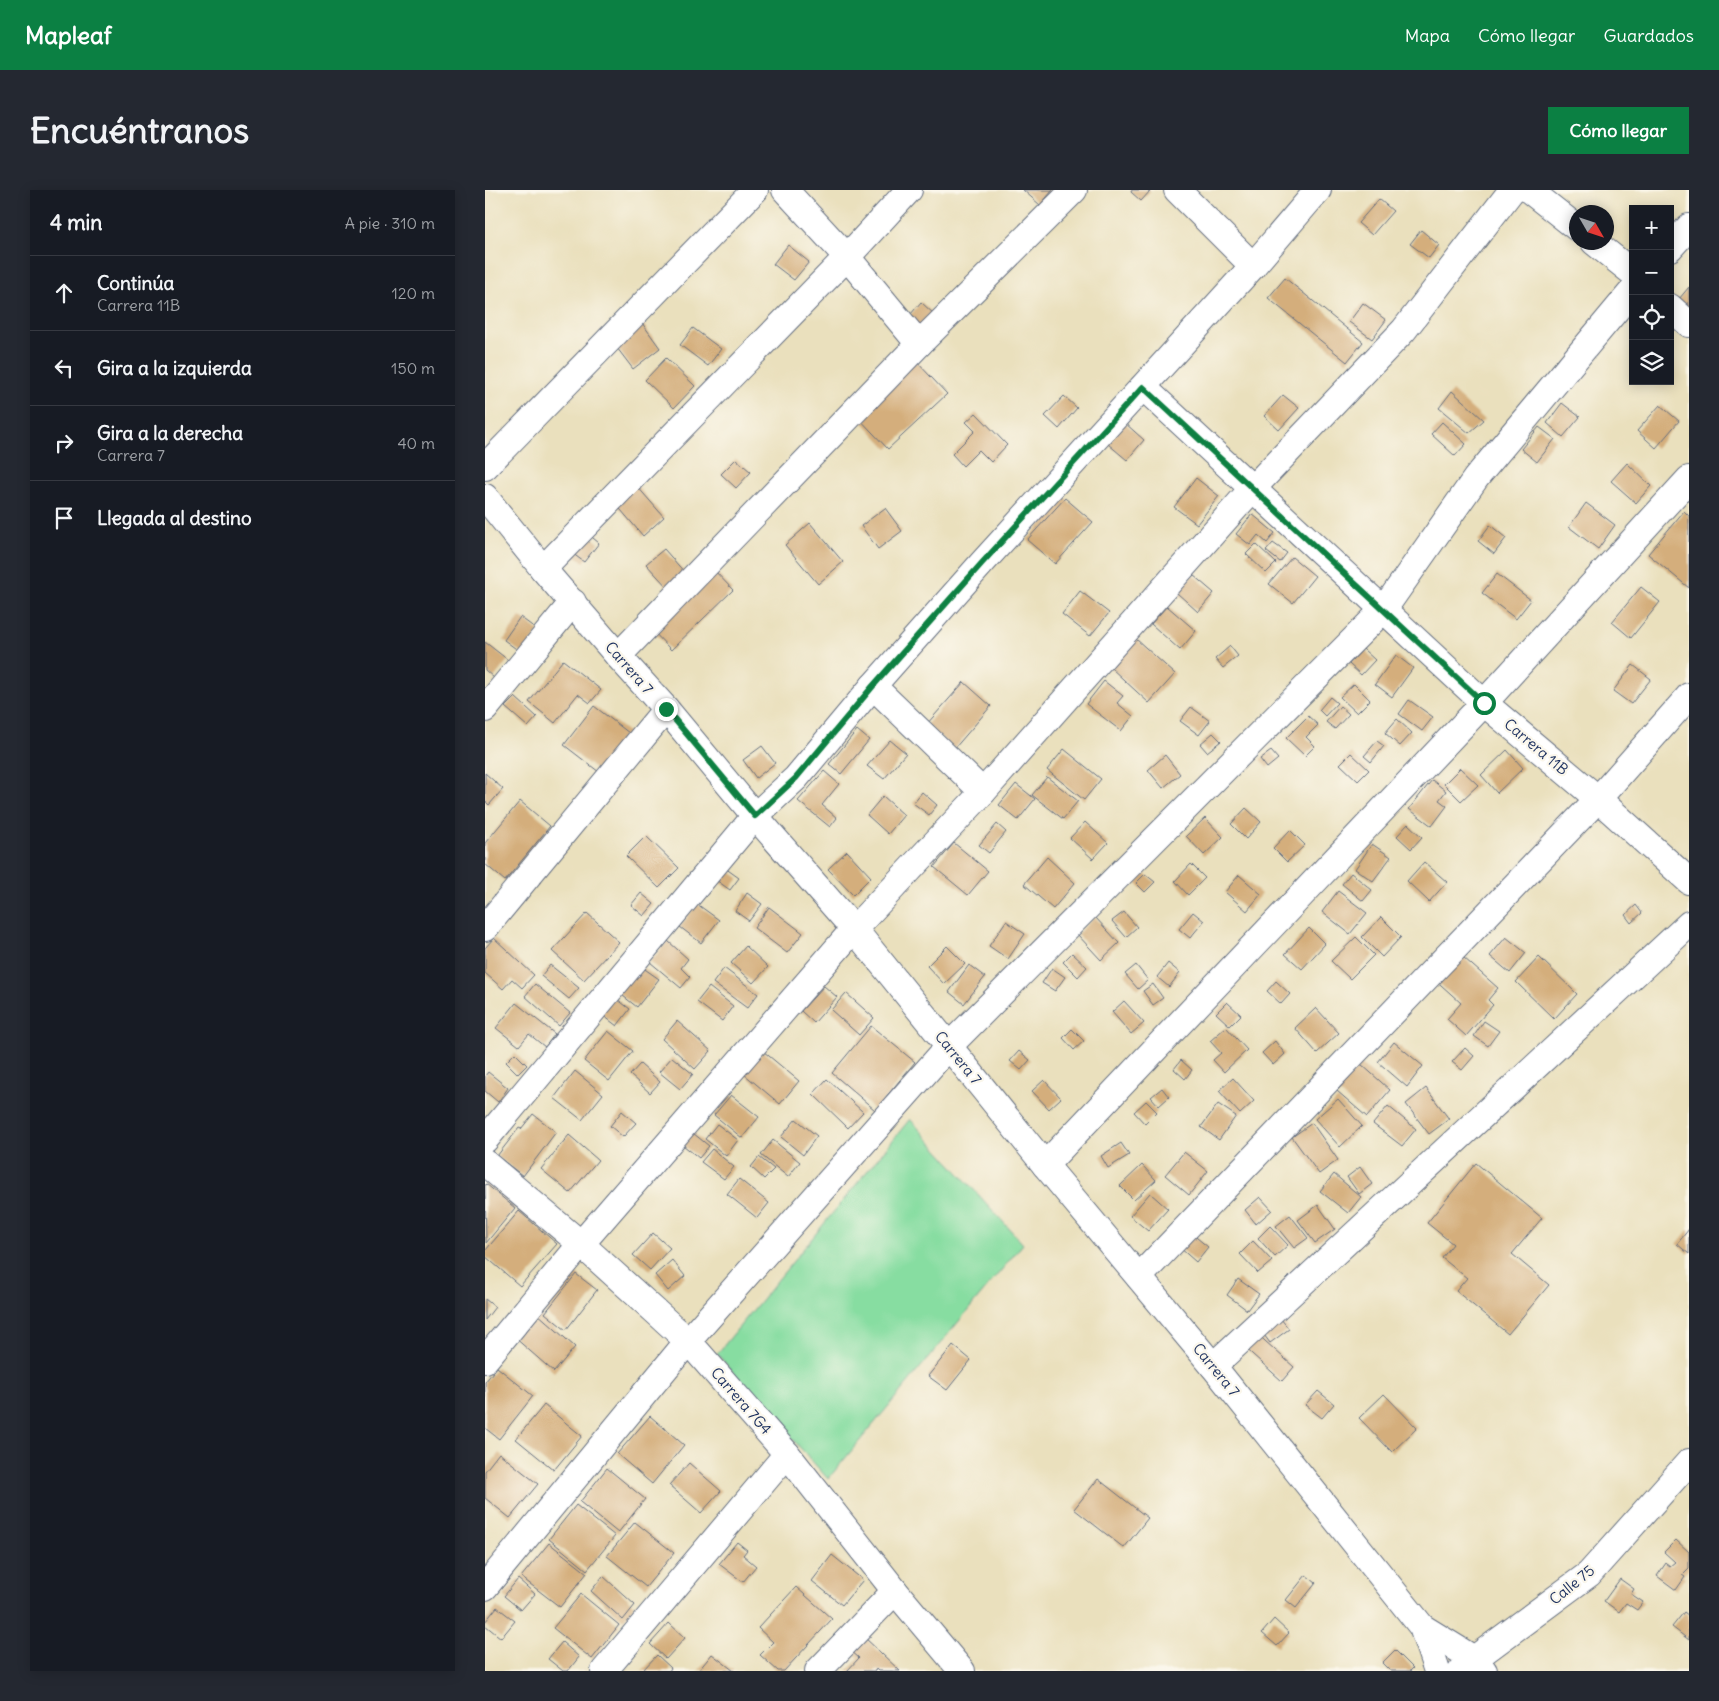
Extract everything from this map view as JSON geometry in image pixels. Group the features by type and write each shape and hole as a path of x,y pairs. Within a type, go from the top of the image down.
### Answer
{"street":[{"path":"485,467 755,190"},
{"path":"785,190 847,256 919,344"},
{"path":"543,569 909,190"},
{"path":"618,656 919,344 1074,190"},
{"path":"1177,190 1253,266"},
{"path":"485,1140 755,816 796,778 873,686 982,563 1253,266 1318,190"},
{"path":"485,1360 581,1244 854,929 983,792 1253,488 1404,330 1512,190"},
{"path":"1529,190 1569,222"},
{"path":"1674,244 1689,227"},
{"path":"1604,250 1629,270"},
{"path":"485,1587 688,1341 949,1046 1384,609 1476,478 1629,295"},
{"path":"1674,311 1689,324"},
{"name":"Carrera 11B","path":"1143,387 1484,703 1598,799 1689,881"},
{"path":"1045,1165 1484,703 1689,479"},
{"name":"Carrera 7","path":"485,497 543,569 666,709 755,816 854,929 1045,1165 1213,1366 1422,1627 1473,1667"},
{"path":"485,709 573,602"},
{"path":"873,686 983,792"},
{"path":"1139,1277 1598,799 1689,696"},
{"path":"485,928 666,709"},
{"path":"1213,1366 1689,924"},
{"name":"Carrera 7G4","path":"485,1162 581,1244 688,1341 787,1454 895,1591 962,1671"},
{"path":"604,1671 787,1454"},
{"name":"Calle 75","path":"1473,1667 1589,1574 1689,1462"},
{"path":"819,1671 895,1591"},
{"name":"Carrera 7","path":"1422,1627 1437,1671"}],"green space":[{"path":"910,1119 1023,1244 828,1479 717,1354"}],"building":[{"path":"1023,190 1053,190 1040,205"},
{"path":"1132,190 1151,190 1141,201 1131,192"},
{"path":"1379,199 1393,211 1372,235 1358,223"},
{"path":"1421,230 1439,245 1429,258 1410,244"},
{"path":"788,245 809,262 794,280 773,264"},
{"path":"1285,278 1363,342 1347,362 1268,298"},
{"path":"1689,287 1689,318 1674,305"},
{"path":"921,302 936,316 919,334 905,321"},
{"path":"1363,303 1386,320 1372,339 1349,322"},
{"path":"642,323 660,348 633,369 614,344"},
{"path":"693,328 721,349 708,366 680,345"},
{"path":"666,358 695,386 674,408 645,380"},
{"path":"915,360 947,394 888,449 856,415"},
{"path":"1452,391 1484,420 1469,433 1439,408"},
{"path":"1283,395 1299,408 1279,430 1264,416"},
{"path":"1064,396 1077,408 1059,429 1045,416"},
{"path":"1562,403 1580,417 1563,437 1547,423"},
{"path":"1660,405 1679,421 1656,448 1637,431"},
{"path":"976,413 1007,445 991,462 979,450 963,466 952,454 975,431 966,422"},
{"path":"1442,422 1466,444 1455,456 1431,434"},
{"path":"1125,423 1144,440 1127,460 1108,444"},
{"path":"1539,427 1555,439 1537,462 1521,449"},
{"path":"736,459 751,472 736,488 721,474"},
{"path":"1627,463 1651,486 1636,503 1611,481"},
{"path":"1196,478 1219,496 1197,524 1174,507"},
{"path":"636,485 664,517 643,536 615,503"},
{"path":"1065,498 1093,522 1055,564 1027,540"},
{"path":"1586,503 1615,525 1598,549 1569,527"},
{"path":"885,508 902,531 878,549 861,526"},
{"path":"1684,511 1689,516 1689,588 1648,554"},
{"path":"1252,514 1275,533 1267,543 1258,535 1250,545 1236,534"},
{"path":"810,523 843,562 818,584 785,545"},
{"path":"1490,525 1506,538 1494,554 1478,541"},
{"path":"587,533 599,543 584,562 572,553"},
{"path":"1273,543 1287,553 1280,562 1266,551"},
{"path":"1256,544 1276,563 1266,573 1246,554"},
{"path":"664,549 686,574 669,589 646,564"},
{"path":"1292,557 1315,576 1293,603 1269,584"},
{"path":"712,568 733,590 671,650 650,628"},
{"path":"1497,574 1531,600 1516,619 1482,593"},
{"path":"1193,575 1214,593 1198,612 1177,593"},
{"path":"1641,587 1660,602 1631,638 1612,622"},
{"path":"1080,591 1109,613 1090,636 1062,614"},
{"path":"1167,606 1196,631 1180,650 1151,624"},
{"path":"520,617 539,631 523,654 504,640"},
{"path":"1136,639 1175,674 1149,703 1111,668"},
{"path":"485,642 508,660 494,678 485,670"},
{"path":"1230,646 1238,656 1223,668 1215,659"},
{"path":"1363,649 1375,660 1361,675 1349,664"},
{"path":"1396,655 1413,668 1392,697 1375,684"},
{"path":"563,660 601,690 590,703 578,694 555,723 529,702"},
{"path":"1633,665 1651,679 1631,704 1613,691"},
{"path":"1104,681 1123,696 1117,703 1133,716 1121,731 1086,704"},
{"path":"964,682 991,706 954,749 926,725"},
{"path":"1354,684 1370,700 1357,713 1340,697"},
{"path":"515,697 537,717 528,727 505,707"},
{"path":"1330,697 1337,703 1325,716 1319,710"},
{"path":"1409,700 1433,717 1422,731 1399,714"},
{"path":"594,706 629,733 599,772 564,745"},
{"path":"1340,706 1349,714 1335,729 1326,722"},
{"path":"1191,707 1210,721 1199,735 1180,721"},
{"path":"1308,716 1318,725 1306,737 1315,746 1305,756 1286,738"},
{"path":"1397,719 1412,733 1400,746 1385,733"},
{"path":"857,730 869,740 841,774 829,764"},
{"path":"1213,733 1221,741 1207,752 1200,744"},
{"path":"890,740 906,753 884,779 867,766"},
{"path":"1377,741 1384,746 1371,762 1364,756"},
{"path":"762,746 775,763 756,778 743,760"},
{"path":"1064,749 1101,779 1084,800 1047,770"},
{"path":"1507,750 1523,768 1497,793 1481,775"},
{"path":"1271,751 1278,759 1267,768 1260,759"},
{"path":"1351,753 1369,770 1358,781 1340,764"},
{"path":"1165,755 1180,774 1163,788 1148,770"},
{"path":"1460,768 1478,785 1461,801 1444,784"},
{"path":"824,771 839,784 822,805 837,818 830,827 798,801"},
{"path":"485,773 503,789 489,805 485,801"},
{"path":"1047,777 1078,801 1063,819 1032,795"},
{"path":"1432,780 1446,791 1439,800 1447,806 1432,826 1409,809"},
{"path":"1016,784 1035,799 1018,820 999,805"},
{"path":"922,792 937,805 929,815 913,803"},
{"path":"883,796 904,815 888,834 867,815"},
{"path":"520,801 550,826 505,881 485,864 485,843"},
{"path":"1246,808 1261,822 1246,839 1231,824"},
{"path":"1205,818 1223,837 1204,855 1186,836"},
{"path":"1085,822 1108,843 1093,859 1070,838"},
{"path":"997,824 1006,832 989,853 979,845"},
{"path":"1408,824 1422,837 1411,849 1397,836"},
{"path":"1290,830 1305,845 1287,862 1273,848"},
{"path":"646,836 679,868 659,888 626,856"},
{"path":"954,843 988,871 968,895 934,867"},
{"path":"1372,844 1391,857 1373,881 1355,869"},
{"path":"847,851 871,877 853,895 828,869"},
{"path":"1047,857 1075,883 1053,909 1024,884"},
{"path":"1424,862 1447,882 1429,902 1407,881"},
{"path":"1191,864 1205,878 1188,895 1175,881"},
{"path":"725,868 739,878 730,890 716,880"},
{"path":"1351,873 1372,890 1363,901 1342,884"},
{"path":"1145,874 1155,882 1145,892 1136,883"},
{"path":"1239,875 1261,894 1247,911 1225,892"},
{"path":"1338,891 1367,913 1350,934 1322,912"},
{"path":"641,893 654,904 644,916 631,905"},
{"path":"747,893 762,904 749,921 735,911"},
{"path":"697,904 719,920 701,943 680,927"},
{"path":"1636,905 1642,913 1631,923 1625,915"},
{"path":"769,907 803,933 787,953 754,928"},
{"path":"1124,912 1137,927 1126,937 1112,921"},
{"path":"1193,912 1204,921 1190,938 1179,929"},
{"path":"587,913 619,942 584,980 552,951"},
{"path":"1095,917 1119,943 1101,960 1077,934"},
{"path":"1381,917 1401,937 1382,957 1362,937"},
{"path":"1006,921 1025,934 1008,959 989,946"},
{"path":"1309,928 1325,944 1302,969 1285,954"},
{"path":"1356,937 1374,955 1350,979 1331,961"},
{"path":"1506,937 1526,953 1510,973 1490,956"},
{"path":"494,938 534,975 522,988 512,979 503,989 485,973 485,948"},
{"path":"668,941 688,959 681,968 690,977 681,988 650,962"},
{"path":"746,946 768,967 753,983 731,963"},
{"path":"947,946 965,964 944,984 927,966"},
{"path":"1455,950 1498,988 1488,1000 1493,1005 1466,1036 1447,1019 1461,1003 1431,976"},
{"path":"1072,953 1087,967 1078,977 1063,962"},
{"path":"1539,957 1577,994 1554,1019 1516,982"},
{"path":"1168,963 1180,973 1169,987 1157,977"},
{"path":"550,965 579,988 569,999 541,976"},
{"path":"639,965 659,979 637,1007 618,992"},
{"path":"969,965 985,977 964,1004 949,992"},
{"path":"1136,965 1148,980 1138,989 1125,974"},
{"path":"724,968 758,994 747,1008 713,983"},
{"path":"1052,968 1065,977 1055,991 1042,983"},
{"path":"1276,981 1290,994 1281,1004 1267,991"},
{"path":"535,984 570,1013 559,1026 525,996"},
{"path":"1153,984 1163,998 1153,1005 1143,991"},
{"path":"824,986 837,997 814,1023 801,1011"},
{"path":"709,987 733,1006 722,1021 697,1002"},
{"path":"846,993 874,1018 859,1035 831,1010"},
{"path":"613,996 630,1009 617,1026 600,1013"},
{"path":"1124,1001 1144,1023 1131,1034 1112,1012"},
{"path":"1227,1002 1241,1015 1230,1026 1216,1013"},
{"path":"516,1003 555,1034 545,1047 529,1034 519,1046 496,1028"},
{"path":"1316,1008 1339,1033 1317,1053 1295,1028"},
{"path":"677,1021 711,1051 695,1069 662,1039"},
{"path":"1484,1021 1499,1031 1488,1046 1474,1036"},
{"path":"871,1026 915,1062 875,1110 832,1073"},
{"path":"1226,1027 1247,1050 1224,1072 1213,1060 1221,1053 1210,1041"},
{"path":"1072,1029 1084,1041 1074,1050 1063,1038"},
{"path":"608,1031 633,1051 609,1081 584,1061"},
{"path":"1275,1041 1285,1054 1273,1065 1262,1053"},
{"path":"1394,1042 1423,1066 1407,1087 1378,1062"},
{"path":"1465,1048 1474,1056 1462,1070 1452,1062"},
{"path":"763,1051 799,1081 780,1104 744,1074"},
{"path":"1019,1051 1030,1060 1021,1070 1010,1061"},
{"path":"515,1053 527,1065 518,1074 506,1062"},
{"path":"672,1057 693,1074 680,1089 659,1072"},
{"path":"1181,1060 1192,1070 1185,1079 1174,1069"},
{"path":"640,1064 660,1082 650,1093 630,1075"},
{"path":"1361,1064 1390,1090 1367,1117 1337,1091"},
{"path":"575,1071 603,1094 582,1120 554,1098"},
{"path":"488,1072 508,1088 498,1102 485,1091 485,1076"},
{"path":"1233,1078 1254,1101 1240,1114 1219,1091"},
{"path":"827,1079 863,1112 848,1128 813,1094"},
{"path":"1044,1080 1061,1098 1049,1109 1032,1091"},
{"path":"1162,1088 1169,1097 1159,1106 1151,1097"},
{"path":"1426,1088 1449,1119 1429,1134 1406,1104"},
{"path":"731,1095 759,1117 742,1138 714,1115"},
{"path":"1338,1099 1362,1126 1340,1147 1315,1119"},
{"path":"1146,1101 1157,1112 1145,1124 1134,1112"},
{"path":"1218,1104 1236,1116 1219,1140 1201,1127"},
{"path":"1388,1106 1416,1129 1402,1146 1373,1124"},
{"path":"622,1111 636,1123 623,1137 610,1126"},
{"path":"533,1114 556,1132 523,1176 497,1156 519,1128 521,1129"},
{"path":"796,1119 817,1136 803,1155 781,1137"},
{"path":"1312,1123 1338,1160 1319,1174 1292,1137"},
{"path":"717,1124 738,1140 726,1156 705,1139"},
{"path":"688,1129 709,1146 699,1158 678,1141"},
{"path":"569,1135 598,1160 570,1193 541,1169"},
{"path":"773,1140 800,1162 788,1177 761,1155"},
{"path":"1121,1143 1129,1155 1108,1168 1101,1156"},
{"path":"712,1149 734,1167 724,1179 701,1162"},
{"path":"1184,1152 1208,1171 1189,1195 1165,1175"},
{"path":"759,1157 774,1169 764,1179 751,1167"},
{"path":"1476,1163 1542,1218 1512,1254 1549,1285 1508,1334 1456,1291 1467,1278 1442,1258 1453,1244 1427,1223"},
{"path":"1142,1165 1156,1180 1134,1200 1120,1186"},
{"path":"1360,1167 1372,1184 1359,1194 1347,1177"},
{"path":"1334,1174 1361,1197 1348,1213 1320,1191"},
{"path":"739,1179 769,1203 757,1218 727,1194"},
{"path":"486,1184 515,1208 486,1243 485,1186"},
{"path":"1150,1193 1168,1209 1148,1231 1130,1216"},
{"path":"1260,1197 1272,1210 1256,1224 1245,1210"},
{"path":"1318,1205 1335,1229 1315,1243 1298,1220"},
{"path":"519,1211 557,1244 520,1286 485,1256 485,1251"},
{"path":"1290,1215 1308,1238 1294,1248 1276,1226"},
{"path":"1270,1226 1288,1245 1275,1257 1258,1238"},
{"path":"1689,1229 1689,1254 1677,1244"},
{"path":"653,1233 670,1248 650,1270 633,1255"},
{"path":"1191,1233 1208,1247 1196,1262 1179,1247"},
{"path":"1253,1241 1272,1261 1258,1273 1240,1254"},
{"path":"672,1260 685,1276 668,1291 655,1275"},
{"path":"576,1274 597,1290 566,1330 545,1313"},
{"path":"1238,1279 1259,1294 1247,1310 1227,1295"},
{"path":"485,1299 495,1307 485,1320"},
{"path":"536,1312 575,1347 554,1372 514,1337"},
{"path":"1277,1314 1289,1329 1270,1343 1259,1328"},
{"path":"1255,1332 1294,1367 1282,1381 1242,1345"},
{"path":"953,1345 971,1360 947,1390 928,1376"},
{"path":"497,1367 533,1396 499,1439 485,1428 485,1382"},
{"path":"1318,1391 1334,1404 1322,1418 1305,1405"},
{"path":"1384,1394 1417,1428 1392,1452 1359,1418"},
{"path":"544,1405 582,1436 554,1470 516,1439"},
{"path":"650,1416 684,1445 652,1484 617,1454"},
{"path":"499,1453 538,1484 510,1518 485,1498 485,1471"},
{"path":"689,1463 721,1491 701,1513 669,1485"},
{"path":"607,1468 645,1499 618,1533 580,1502"},
{"path":"1098,1479 1148,1518 1124,1548 1074,1509"},
{"path":"576,1505 615,1536 587,1570 549,1539"},
{"path":"635,1522 674,1553 646,1587 607,1556"},
{"path":"1676,1540 1689,1552 1689,1568 1682,1575 1685,1577 1676,1590 1657,1576 1666,1563 1670,1566 1675,1562 1664,1552"},
{"path":"737,1542 747,1550 743,1555 756,1566 743,1582 719,1564"},
{"path":"549,1543 587,1573 560,1607 521,1577"},
{"path":"832,1555 863,1580 842,1605 812,1581"},
{"path":"1306,1575 1316,1583 1296,1608 1286,1600"},
{"path":"603,1576 635,1605 623,1620 591,1591"},
{"path":"518,1579 535,1594 521,1610 504,1596"},
{"path":"1620,1579 1634,1589 1631,1594 1643,1602 1637,1610 1626,1603 1619,1612 1604,1601"},
{"path":"796,1587 832,1619 784,1671 778,1671 760,1655 773,1642 758,1628"},
{"path":"581,1594 619,1625 592,1659 553,1628"},
{"path":"497,1607 515,1621 501,1638 485,1625 485,1622"},
{"path":"1684,1612 1689,1616 1689,1640 1672,1627"},
{"path":"1274,1619 1289,1633 1277,1646 1262,1633"},
{"path":"669,1623 685,1638 666,1659 650,1644"},
{"path":"863,1636 900,1671 878,1671 876,1669 875,1671 847,1671 859,1658 850,1650"},
{"path":"562,1642 579,1657 568,1671 563,1671 548,1659"},
{"path":"1395,1650 1413,1668 1410,1671 1390,1671 1382,1663"},
{"path":"712,1654 734,1671 699,1670"},
{"path":"657,1655 671,1668 669,1671 642,1671"}],"route":[{"path":"666,709 755,816 796,778 873,686 982,563 1143,387 1484,703"}]}
